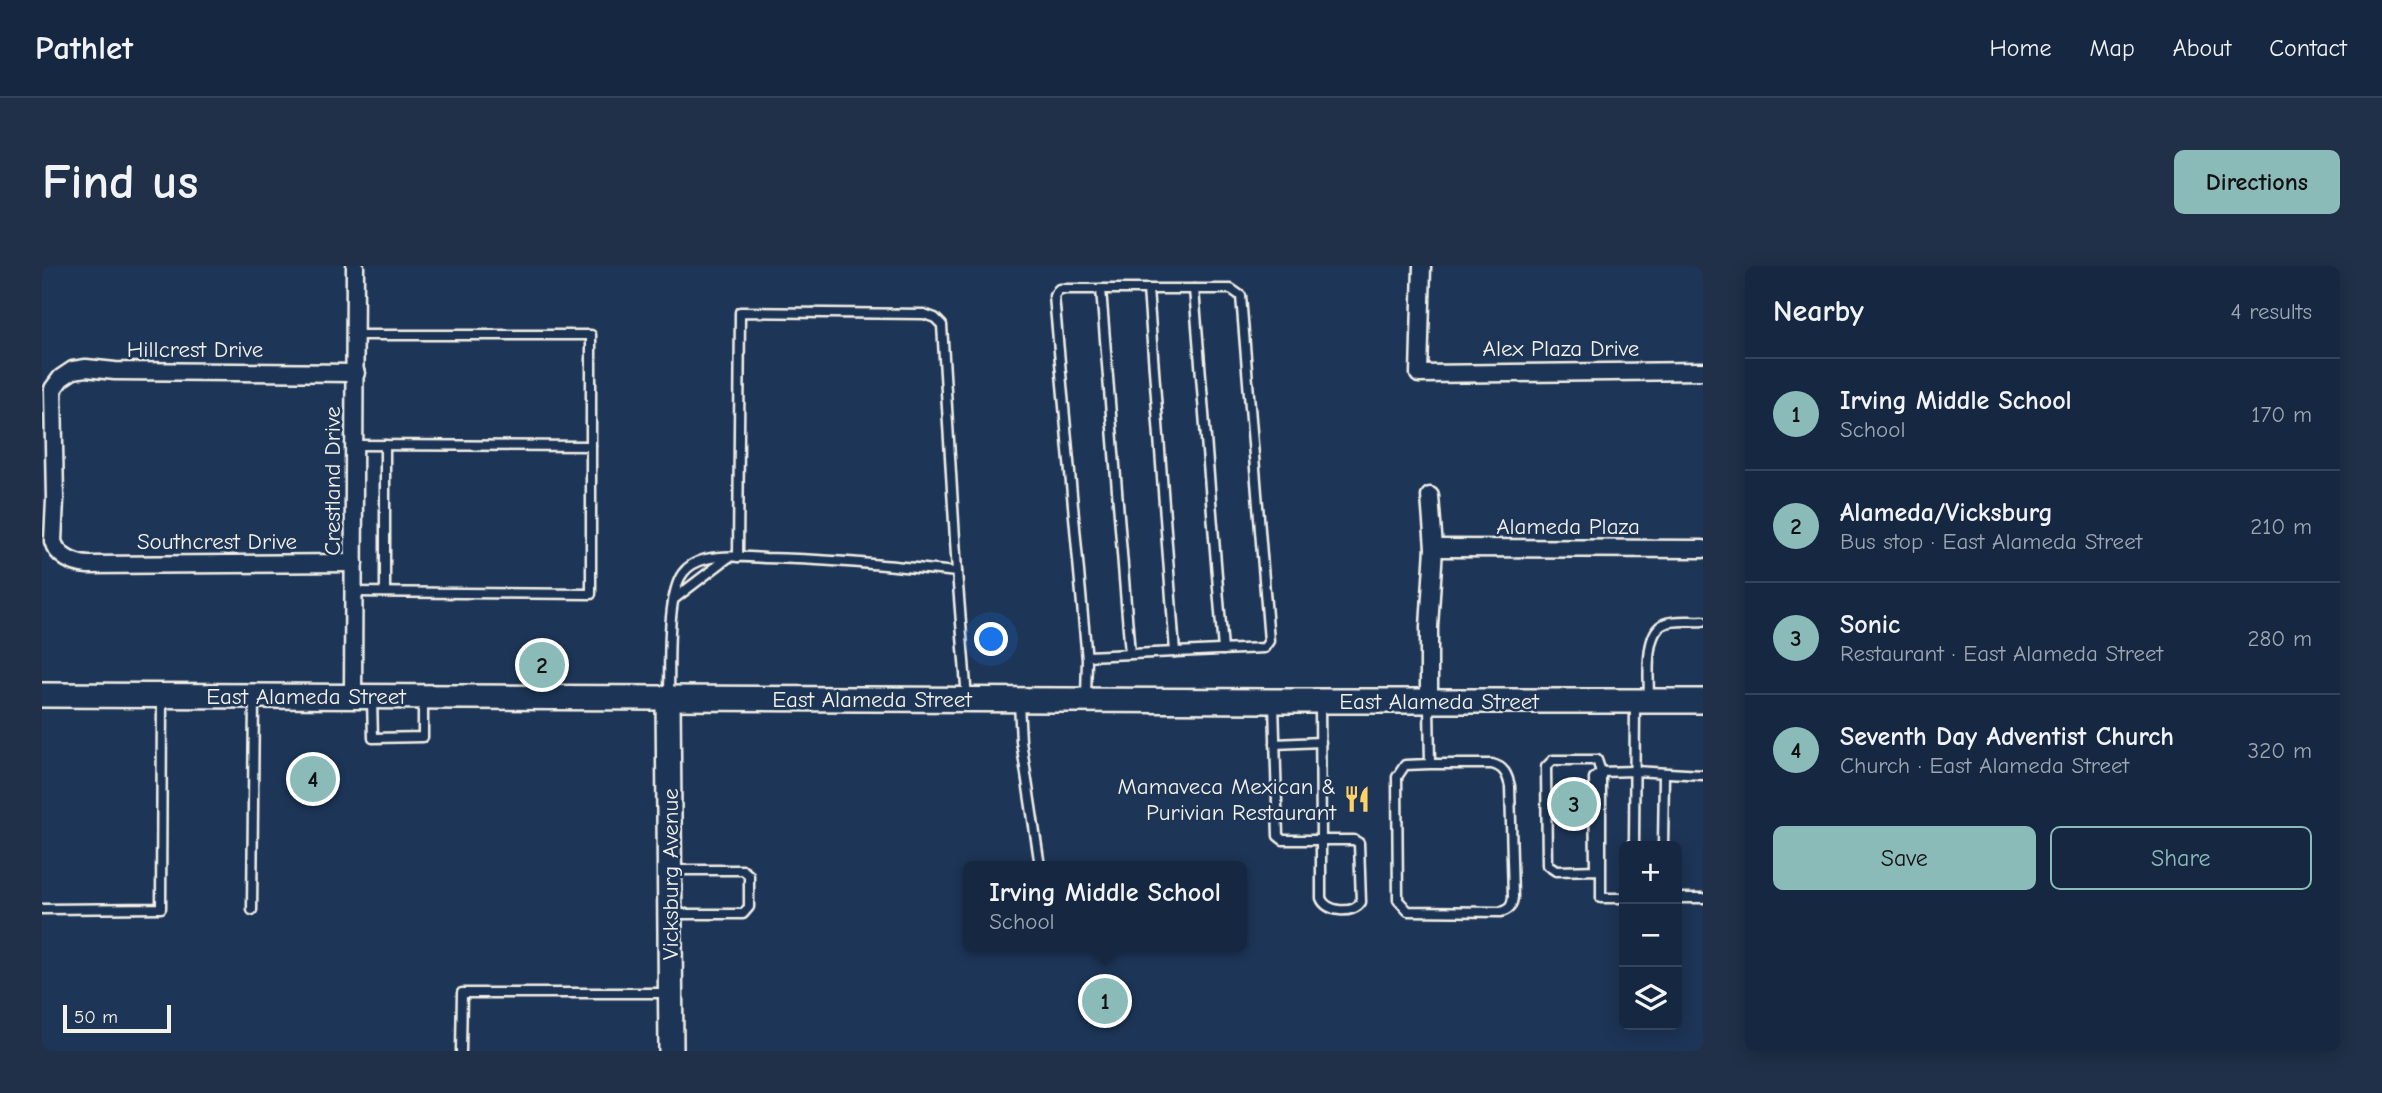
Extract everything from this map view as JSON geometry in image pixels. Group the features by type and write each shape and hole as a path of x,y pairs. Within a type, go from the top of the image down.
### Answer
{"street":[{"name":"Crestland Drive","path":"355,266 354,592 363,696"},
{"name":"Alex Plaza Drive","path":"1422,266 1419,373 1703,371"},
{"name":"Hillcrest Drive","path":"80,564 60,553 53,541 55,437 52,399 53,389 68,373 80,368 115,371 356,373"},
{"path":"1429,702 1429,627 1434,548 1430,496"},
{"name":"Alameda Plaza","path":"1434,548 1703,549"},
{"name":"Southcrest Drive","path":"80,564 355,563"},
{"name":"East Alameda Street","path":"42,695 1703,701"},
{"name":"Vicksburg Avenue","path":"668,697 671,1051"}],"lane":[{"path":"1086,700 1087,656 1054,296 1059,289 1231,289 1241,296 1269,642 1264,648 1087,656"},
{"path":"1101,289 1130,654"},
{"path":"1148,289 1175,652"},
{"path":"1194,289 1223,650"},
{"path":"738,557 740,313 925,314 935,318 942,326 967,700"},
{"path":"354,592 591,594 591,335 356,335"},
{"path":"355,445 591,446"},
{"path":"385,445 385,592"},
{"path":"674,599 729,557"},
{"path":"668,697 674,599 683,573 694,563 729,557 824,559 957,572"},
{"path":"1634,841 1634,771 1651,638 1664,624 1703,621"},
{"path":"42,908 161,908 162,695"},
{"path":"252,910 254,696"},
{"path":"363,696 373,738 423,737 423,696"},
{"path":"1019,700 1021,740 1039,861"},
{"path":"1274,701 1278,836 1283,841 1321,840 1354,839 1359,843 1361,902 1358,908 1330,909 1323,905 1321,898 1321,840 1321,742 1320,701"},
{"path":"1429,702 1430,764"},
{"path":"1275,744 1321,742"},
{"path":"1598,870 1556,872 1547,865 1546,767 1553,760 1597,760 1601,772 1598,870 1601,898 1619,898"},
{"path":"1430,764 1492,764 1500,767 1506,774 1510,786 1513,897 1508,910 1408,911 1400,905 1397,777 1405,765 1430,764"},
{"path":"1601,772 1703,775"},
{"path":"1663,841 1664,774"},
{"path":"669,870 743,870 748,875 749,907 743,914 670,914"},
{"path":"1682,898 1703,898"},
{"path":"461,1051 462,993 671,993"}],"place":[{"name":"Alameda/Vicksburg","path":"542,665"},
{"name":"Seventh Day Adventist Church","path":"313,779"},
{"name":"Mamaveca Mexican & Purivian Restaurant","path":"1357,799"},
{"name":"Sonic","path":"1574,804"},
{"name":"Irving Middle School","path":"1105,1001"}]}
